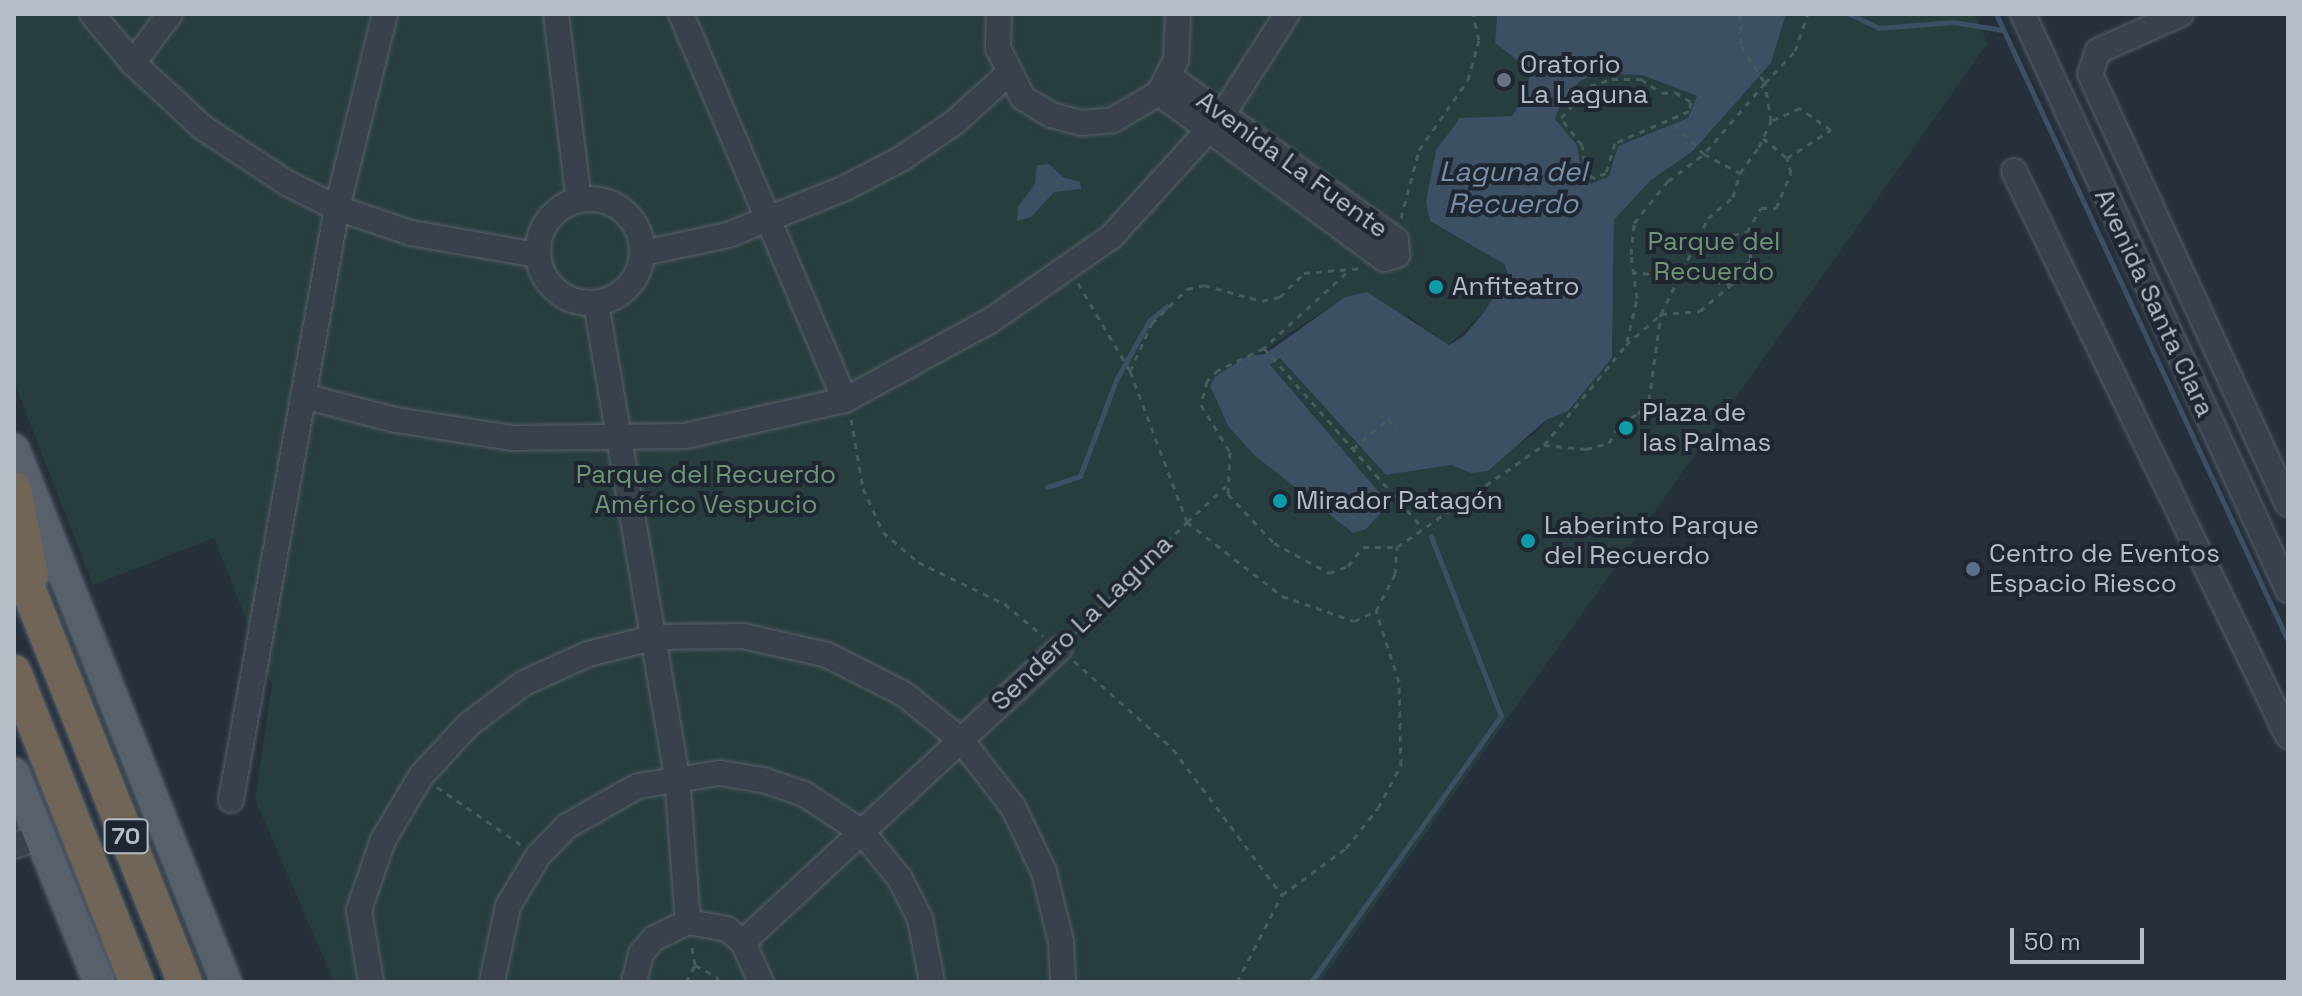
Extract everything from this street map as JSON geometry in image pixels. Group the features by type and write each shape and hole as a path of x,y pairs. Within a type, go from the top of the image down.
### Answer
{"highway":[{"path":"14,489 39,617"},
{"name":"70","path":"14,553 185,982"},
{"name":"70","path":"14,672 137,982"}],"main road":[{"path":"14,449 226,982"},
{"path":"14,773 26,841 99,982"}],"street":[{"path":"92,14 133,63 202,127 287,183 337,208 411,233 537,255"},
{"path":"133,63 170,14"},
{"path":"231,800 337,208 385,14"},
{"path":"556,14 579,200"},
{"path":"681,14 845,400"},
{"path":"999,14 998,48 1008,74 1023,98 1051,115 1081,123 1113,120 1164,84 1181,32 1178,14"},
{"path":"303,396 396,420 512,438 685,436 845,400 990,321 1111,237 1216,123 1287,14"},
{"name":"Avenida Santa Clara","path":"2023,14 2288,590"},
{"path":"2181,14 2098,51 2090,74 2288,504"},
{"path":"643,253 769,222 901,159 955,122 1008,74"},
{"name":"Avenida La Fuente","path":"1164,84 1390,249"},
{"path":"2014,171 2288,736"},
{"path":"579,200 607,202 622,209 633,221 643,253 631,284 596,303 569,298 555,289 537,255 550,218 579,200"},
{"path":"596,303 656,637 677,776 688,922"},
{"path":"371,982 359,910 383,840 421,776 468,725 524,683 588,654 656,637 743,636 827,655 904,694 961,740 1013,807 1044,872 1061,942 1063,982"},
{"name":"Sendero La Laguna","path":"743,942 1059,649"},
{"path":"492,982 508,906 538,856 600,803 677,776 720,773 763,780 804,794 862,832 900,879 920,919 932,982"},
{"path":"634,982 641,954 653,939 688,922 727,929 743,942 761,982"}],"path":[{"path":"1068,267 1130,371 1187,522 1226,486 1230,452 1201,405 1204,392 1218,370 1264,348 1346,273 1390,249 1419,150 1468,80 1479,40 1473,14"},
{"path":"1544,445 1586,449 1609,443 1620,422 1638,414 1653,386 1661,314 1708,218 1733,197 1740,173 1771,121 1765,83 1741,46 1740,14"},
{"path":"1626,345 1637,298 1634,223 1668,181 1704,154 1742,104 1795,51 1808,14"},
{"path":"1641,79 1691,102 1689,111 1670,120 1615,143 1606,173 1593,178 1586,173 1582,145 1561,118 1590,86 1641,79"},
{"path":"1771,121 1800,108 1831,130 1787,158"},
{"path":"1670,120 1704,154 1740,173"},
{"path":"1226,486 1274,543 1329,573 1348,566 1363,547 1397,547 1422,527 1496,482 1544,445 1626,345 1661,314 1700,311 1732,284 1751,259 1747,232 1761,208 1776,208 1791,173 1787,158 1763,138"},
{"path":"1696,247 1720,251 1733,235 1747,232"},
{"path":"1634,272 1680,275 1732,284"},
{"path":"1130,371 1152,323 1187,289 1204,285 1262,301 1280,297 1304,273 1346,273"},
{"path":"1264,348 1422,527"},
{"path":"845,400 858,438 863,488 883,532 918,562 1005,604 1120,697 1173,749 1282,895"},
{"path":"1353,449 1388,419 1396,429"},
{"name":"Sendero La Laguna","path":"1059,649 1187,522 1282,596 1354,621 1376,611"},
{"path":"1237,982 1282,895 1346,848 1378,808 1401,765 1399,682 1376,611 1395,574 1397,547"},
{"path":"421,776 538,856"},
{"path":"686,982 695,965 718,977 716,982"}],"green space":[{"name":"Parque del Recuerdo Américo Vespucio","path":"14,14 1497,14 1495,43 1530,70 1527,92 1512,116 1467,240 1504,264 1508,274 1484,312 1449,345 1408,316 1327,309 1210,386 1228,426 1254,455 1353,533 1389,504 1270,366 1279,357 1386,475 1451,465 1471,473 1536,433 1546,420 1568,411 1612,358 1614,220 1650,181 1693,151 1771,63 1786,14 1975,14 1988,43 1320,982 334,982 255,799 272,685 214,538 93,585 14,382"},
{"path":"1603,74 1642,75 1697,96 1688,118 1618,146 1609,176 1591,184 1582,174 1577,145 1555,119 1562,101 1581,80"}],"water":[{"name":"Laguna del Recuerdo","path":"1497,14 1786,14 1771,63 1693,151 1650,181 1614,220 1612,358 1568,411 1546,420 1488,471 1471,473 1451,465 1386,475 1280,358 1270,365 1389,504 1366,529 1353,533 1254,455 1228,426 1210,386 1216,376 1248,356 1265,354 1345,297 1367,292 1449,345 1464,336 1484,312 1508,274 1504,264 1430,221 1426,201 1436,150 1460,118 1512,116 1527,92 1530,70 1495,43","holes":["1603,74 1642,75 1697,96 1688,118 1618,146 1609,176 1591,184 1582,174 1577,145 1555,119 1562,101 1581,80"]},
{"path":"1049,164 1063,177 1080,182 1081,189 1054,192 1031,217 1017,221 1018,206 1035,184 1037,165"}],"waterway":[{"path":"1850,14 1879,28 1953,22 2002,30"},
{"path":"1996,14 2288,641"},
{"path":"1047,487 1080,476 1116,380 1149,321 1167,306"},
{"path":"1311,982 1501,716 1431,536"}],"place":[{"name":"Oratorio La Laguna","path":"1504,80"},
{"name":"Anfiteatro","path":"1436,287"},
{"name":"Plaza de las Palmas","path":"1626,428"},
{"name":"Mirador Patagón","path":"1280,501"},
{"name":"Laberinto Parque del Recuerdo","path":"1528,541"},
{"name":"Centro de Eventos Espacio Riesco","path":"1973,569"}],"park label":[{"name":"Parque del Recuerdo","path":"1714,257"}]}
